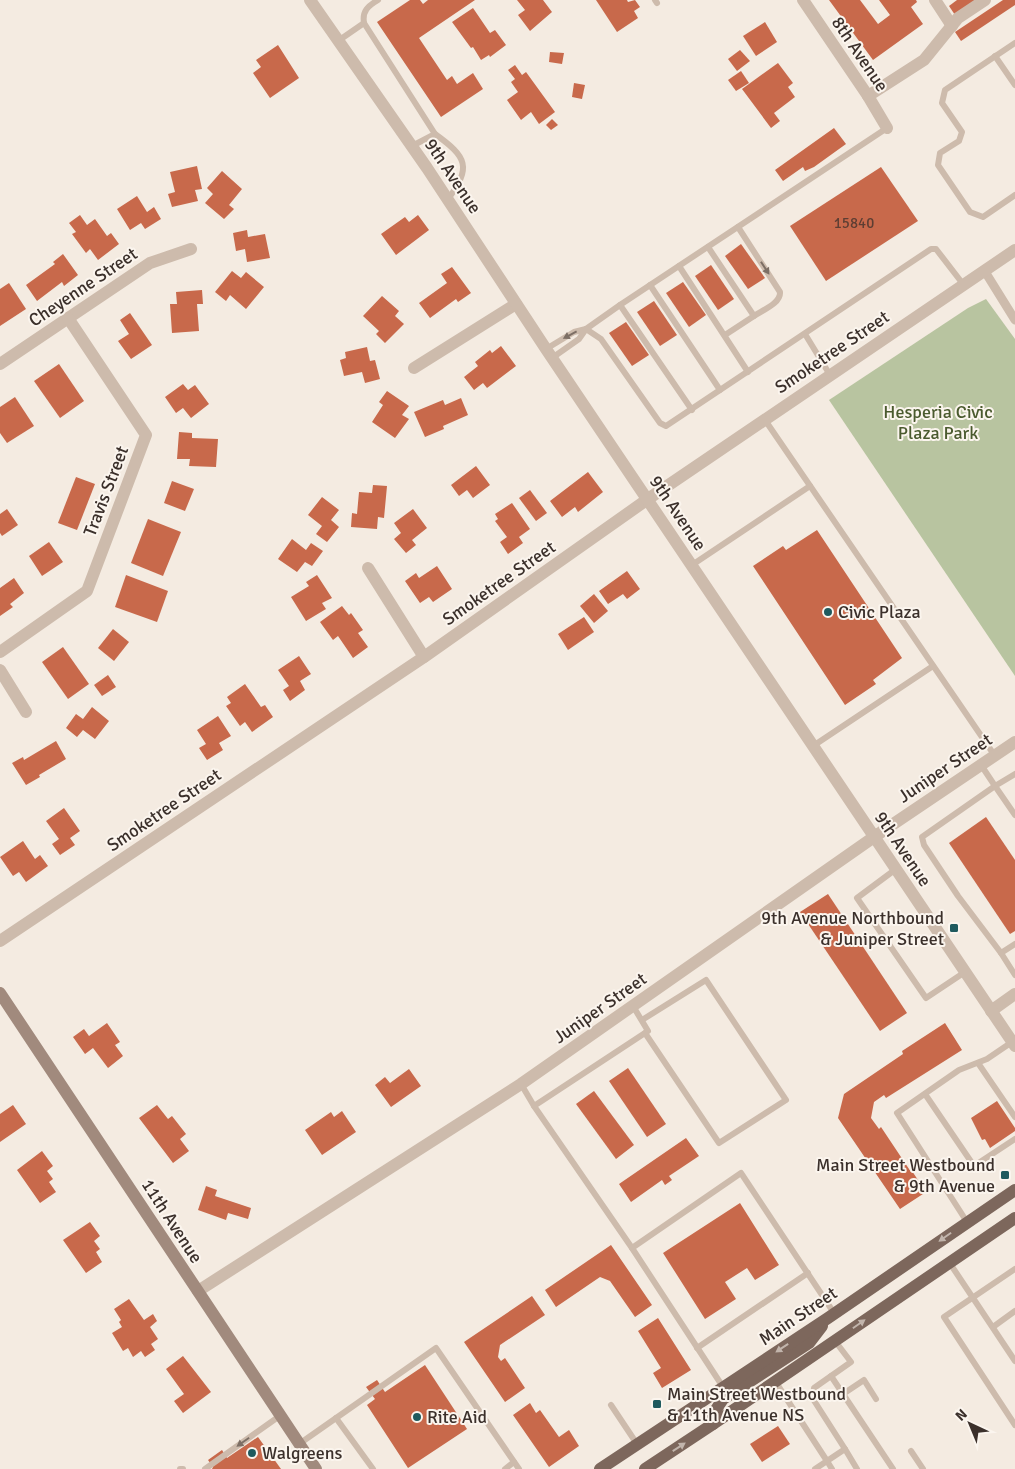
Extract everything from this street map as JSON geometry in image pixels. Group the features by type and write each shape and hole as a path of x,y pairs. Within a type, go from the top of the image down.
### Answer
{"main road":[{"name":"11th Avenue","path":"0,992 316,1469"},
{"name":"Main Street","path":"600,1469 831,1316 1015,1190"},
{"path":"645,1469 1015,1218"},
{"path":"713,1424 713,1414 723,1399 809,1343 831,1316"}],"street":[{"name":"9th Avenue","path":"310,0 412,146 516,304 1014,1044"},
{"name":"8th Avenue","path":"803,0 868,96 887,128"},
{"path":"935,0 952,26"},
{"path":"868,96 924,60 958,18 985,0"},
{"name":"Cheyenne Street","path":"0,364 150,263 191,250"},
{"name":"Smoketree Street","path":"0,941 424,657 648,499 1015,250"},
{"path":"984,270 1015,320"},
{"path":"414,368 516,304"},
{"name":"Travis Street","path":"0,652 87,591 146,435 68,318"},
{"path":"368,568 424,657"},
{"path":"0,670 26,712"},
{"name":"Juniper Street","path":"198,1291 521,1084 1015,742"},
{"path":"991,1011 1015,994"}],"lane":[{"path":"378,0 367,8 363,17 364,23 435,134 454,148 463,160 463,173 459,184 448,200"},
{"path":"338,41 364,23"},
{"path":"1015,43 945,90 942,103 962,132 959,141 940,153 938,165 970,212 983,217 1015,195"},
{"path":"995,56 1015,85"},
{"path":"549,353 579,339 586,329 620,305 887,128"},
{"path":"412,146 435,134"},
{"path":"724,335 778,300 780,292 738,227"},
{"path":"708,247 754,316"},
{"path":"549,353 574,332 586,329 601,339 660,423 666,426 931,249 936,249 963,284"},
{"path":"679,266 748,372"},
{"path":"650,285 720,390"},
{"path":"620,305 692,410"},
{"path":"805,334 830,375"},
{"path":"765,420 994,756"},
{"path":"692,565 810,486"},
{"path":"813,746 933,666"},
{"path":"981,765 1015,814"},
{"path":"1015,774 922,837 924,845 958,896 1001,953 1015,975"},
{"path":"896,870 857,898 926,998 965,972"},
{"path":"1001,953 1015,944"},
{"path":"633,1006 648,1031 646,1033 719,1143 786,1100 706,980 642,1020"},
{"path":"534,1106 646,1033"},
{"path":"967,1222 897,1113 959,1070 987,1059 1014,1044"},
{"path":"978,1063 1015,1117"},
{"path":"521,1084 723,1387"},
{"path":"925,1094 974,1166 1015,1139"},
{"path":"632,1248 741,1173 808,1273 831,1316"},
{"path":"949,1262 1015,1361"},
{"path":"1015,1269 944,1317 1015,1425"},
{"path":"697,1348 808,1273"},
{"path":"993,1327 1015,1311"},
{"path":"835,1340 851,1362 814,1388 813,1399 857,1469"},
{"path":"299,1444 436,1348 519,1469"},
{"path":"831,1376 893,1469"},
{"path":"843,1394 864,1380 876,1399"},
{"path":"776,1381 832,1469"},
{"path":"611,1406 637,1444"},
{"path":"205,1469 281,1415"},
{"path":"336,1418 373,1469"},
{"path":"815,1469 845,1449"},
{"path":"912,1451 923,1469"},
{"path":"505,1469 514,1462"}],"green space":[{"name":"Hesperia Civic Plaza Park","path":"986,299 1015,339 1015,676 829,400 968,308"}],"building":[{"path":"410,0 420,0 423,4 428,0 475,0 419,38 447,80 452,76 457,84 473,73 483,89 441,117 377,22"},
{"path":"517,0 543,0 552,12 530,31 518,15 525,10"},
{"path":"596,0 627,0 628,2 635,0 640,7 634,11 638,18 617,32"},
{"path":"829,0 860,0 878,24 890,15 879,0 916,0 917,2 911,7 923,24 873,60"},
{"path":"957,0 977,0 955,15 949,6"},
{"path":"1003,0 1015,0 1015,5 961,41 955,32"},
{"path":"473,8 490,33 495,30 506,45 490,57 489,55 481,60 473,47 471,48 452,22"},
{"path":"765,22 777,42 756,56 743,36"},
{"path":"278,45 299,78 270,98 253,73 261,67 256,60"},
{"path":"740,50 750,61 737,71 728,59"},
{"path":"550,52 564,53 562,64 549,62"},
{"path":"778,63 793,83 788,87 795,97 774,113 780,121 771,128 742,89"},
{"path":"515,65 522,75 526,72 555,112 539,124 531,112 521,120 507,100 518,92 511,82 515,79 508,70"},
{"path":"741,71 749,83 736,91 728,80"},
{"path":"574,83 585,85 582,99 572,97"},
{"path":"552,119 558,125 551,130 546,125"},
{"path":"834,128 846,144 814,167 805,171 803,167 783,181 775,170"},
{"path":"197,166 202,189 195,190 198,201 172,207 168,194 175,192 170,172"},
{"path":"881,167 918,221 826,281 790,226"},
{"path":"222,171 242,189 229,205 234,209 224,219 205,203 213,194 207,188"},
{"path":"137,196 147,212 154,207 161,219 145,229 141,223 130,230 117,209"},
{"path":"80,215 87,225 95,219 107,236 111,233 119,244 98,260 90,249 86,253 72,234 76,232 69,223"},
{"path":"418,215 429,230 396,255 381,234 405,217 409,222"},
{"path":"247,230 248,237 265,234 270,258 247,262 245,249 236,251 233,233"},
{"path":"741,244 765,278 748,289 725,256"},
{"path":"63,254 78,275 64,286 62,282 37,301 26,285 55,264 53,262"},
{"path":"711,265 734,299 718,310 695,276"},
{"path":"452,267 471,293 458,302 456,299 430,318 419,303 447,283 441,274"},
{"path":"232,271 241,278 246,272 264,287 246,309 230,295 226,301 215,292"},
{"path":"683,282 706,315 689,327 666,293"},
{"path":"9,283 26,309 0,326 0,289"},
{"path":"202,290 203,304 197,304 199,331 172,333 170,304 177,304 176,292"},
{"path":"382,296 399,311 395,316 404,324 385,343 376,334 379,331 363,316"},
{"path":"654,301 677,335 660,346 637,312"},
{"path":"130,313 152,345 131,359 118,341 129,334 120,320"},
{"path":"626,322 649,355 632,366 609,333"},
{"path":"501,346 516,366 487,388 483,383 474,390 464,377 478,366 475,362 490,350 492,353"},
{"path":"367,347 370,361 375,360 380,379 365,383 362,372 344,376 340,360 346,358 345,352"},
{"path":"59,364 84,401 60,418 34,381"},
{"path":"183,384 188,390 195,385 209,404 191,418 183,408 176,413 165,397"},
{"path":"387,391 409,406 402,415 409,419 395,438 372,422 383,405 379,402"},
{"path":"15,397 34,426 7,443 0,433 0,407"},
{"path":"461,398 468,415 443,426 444,429 425,437 414,412 443,400 445,405"},
{"path":"179,432 192,433 192,438 218,439 216,467 189,466 190,459 177,459"},
{"path":"476,466 490,485 473,498 467,490 459,496 451,485"},
{"path":"588,472 603,492 578,512 575,507 562,517 550,501"},
{"path":"76,477 95,484 77,530 58,523"},
{"path":"172,481 194,489 185,511 164,503"},
{"path":"373,485 387,486 384,518 378,517 377,529 351,527 352,513 357,514 359,492 372,493"},
{"path":"530,490 547,513 536,521 519,498"},
{"path":"322,497 339,510 331,520 339,527 327,542 316,534 322,526 308,515"},
{"path":"512,503 530,529 519,537 523,543 508,554 500,542 507,537 495,521 498,519 495,514"},
{"path":"7,509 18,525 2,536 0,533 0,514"},
{"path":"413,509 427,528 412,540 416,545 406,553 394,539 401,533 394,523"},
{"path":"148,519 181,532 163,576 131,563"},
{"name":"Civic Plaza","path":"817,530 902,658 873,680 876,684 845,705 753,566 783,546 786,550"},
{"path":"292,539 306,550 311,543 323,551 312,566 305,562 297,572 278,559"},
{"path":"49,542 63,562 42,576 29,556"},
{"path":"437,566 452,589 433,602 429,597 420,603 405,581 416,573 419,578"},
{"path":"627,571 640,589 627,599 623,594 608,604 599,591"},
{"path":"126,575 168,591 157,622 115,607"},
{"path":"317,575 332,598 322,603 326,609 306,621 291,597 309,586 306,582"},
{"path":"14,578 24,593 10,604 13,607 0,616 0,588"},
{"path":"594,594 608,611 594,623 580,606"},
{"path":"342,606 349,615 351,613 363,630 358,633 368,647 353,658 338,636 333,640 320,622"},
{"path":"584,617 594,632 568,650 558,634"},
{"path":"113,629 129,642 114,661 98,648"},
{"path":"63,647 89,684 68,699 42,662"},
{"path":"299,656 311,674 300,681 305,690 290,701 283,690 289,686 278,670"},
{"path":"108,675 116,687 102,696 94,685"},
{"path":"245,684 261,707 265,705 273,717 252,732 245,722 240,726 226,706 231,703 227,697"},
{"path":"92,707 109,721 95,739 83,730 77,737 66,728 76,714 83,719"},
{"path":"218,716 231,736 219,743 223,750 207,760 199,748 206,744 197,730"},
{"path":"56,741 66,759 26,785 12,763 23,757 24,760"},
{"path":"64,808 80,831 70,838 75,845 60,855 52,844 59,839 46,821"},
{"path":"986,817 1015,860 1015,931 1010,934 949,843"},
{"path":"23,841 35,859 40,855 48,866 26,882 19,872 13,876 0,857"},
{"path":"828,894 907,1013 880,1031 800,912"},
{"path":"107,1023 120,1042 115,1045 123,1056 108,1068 93,1048 85,1054 73,1037 84,1029 89,1036"},
{"path":"945,1023 962,1050 886,1098 884,1095 874,1102 871,1118 879,1129 881,1127 926,1192 900,1209 838,1118 844,1094 903,1054 902,1051"},
{"path":"628,1068 666,1124 647,1137 609,1081"},
{"path":"409,1069 421,1086 391,1107 375,1085 385,1077 390,1083"},
{"path":"594,1091 634,1145 616,1159 576,1104"},
{"path":"997,1101 1015,1128 1015,1131 990,1148 985,1139 982,1140 971,1118"},
{"path":"13,1105 26,1124 0,1142 0,1114"},
{"path":"157,1105 168,1119 172,1116 186,1134 180,1139 189,1151 173,1163 139,1118"},
{"path":"342,1111 356,1132 322,1155 305,1130 331,1112 334,1117"},
{"path":"686,1138 699,1156 669,1176 672,1180 665,1185 662,1180 631,1202 619,1184"},
{"path":"42,1151 53,1166 47,1171 53,1179 49,1182 56,1192 40,1203 17,1170"},
{"path":"206,1186 217,1190 215,1196 251,1208 248,1219 228,1213 226,1220 198,1210"},
{"path":"740,1203 779,1265 755,1280 747,1268 725,1282 736,1299 705,1319 663,1253"},
{"path":"90,1222 100,1236 94,1241 100,1249 96,1252 102,1262 86,1273 63,1240"},
{"path":"611,1245 652,1305 635,1317 610,1281 600,1277 556,1307 545,1290"},
{"path":"532,1296 545,1315 500,1345 498,1357 501,1361 505,1358 525,1388 505,1402 464,1342"},
{"path":"129,1299 144,1320 153,1314 157,1321 150,1327 158,1339 151,1344 155,1350 145,1357 141,1351 133,1357 128,1348 123,1351 112,1333 122,1327 119,1322 121,1320 114,1309"},
{"path":"658,1318 691,1370 662,1388 653,1373 661,1368 638,1331"},
{"path":"183,1356 211,1392 183,1413 174,1401 184,1394 166,1369"},
{"name":"Rite Aid","path":"425,1365 467,1429 408,1468 367,1405 375,1399 366,1387 377,1380 385,1392"},
{"path":"530,1403 536,1413 540,1410 559,1437 569,1430 579,1446 549,1467 513,1415"},
{"path":"778,1426 790,1444 762,1462 750,1444"},
{"name":"Walgreens","path":"258,1437 281,1469 212,1469 213,1467 208,1460 222,1450 227,1458"}],"place":[{"name":"Civic Plaza","path":"828,612"},
{"name":"9th Avenue Northbound & Juniper Street","path":"954,928"},
{"name":"Main Street Westbound & 9th Avenue","path":"1005,1175"},
{"name":"Main Street Westbound & 11th Avenue NS","path":"657,1404"},
{"name":"Rite Aid","path":"417,1417"},
{"name":"Walgreens","path":"252,1453"}]}
